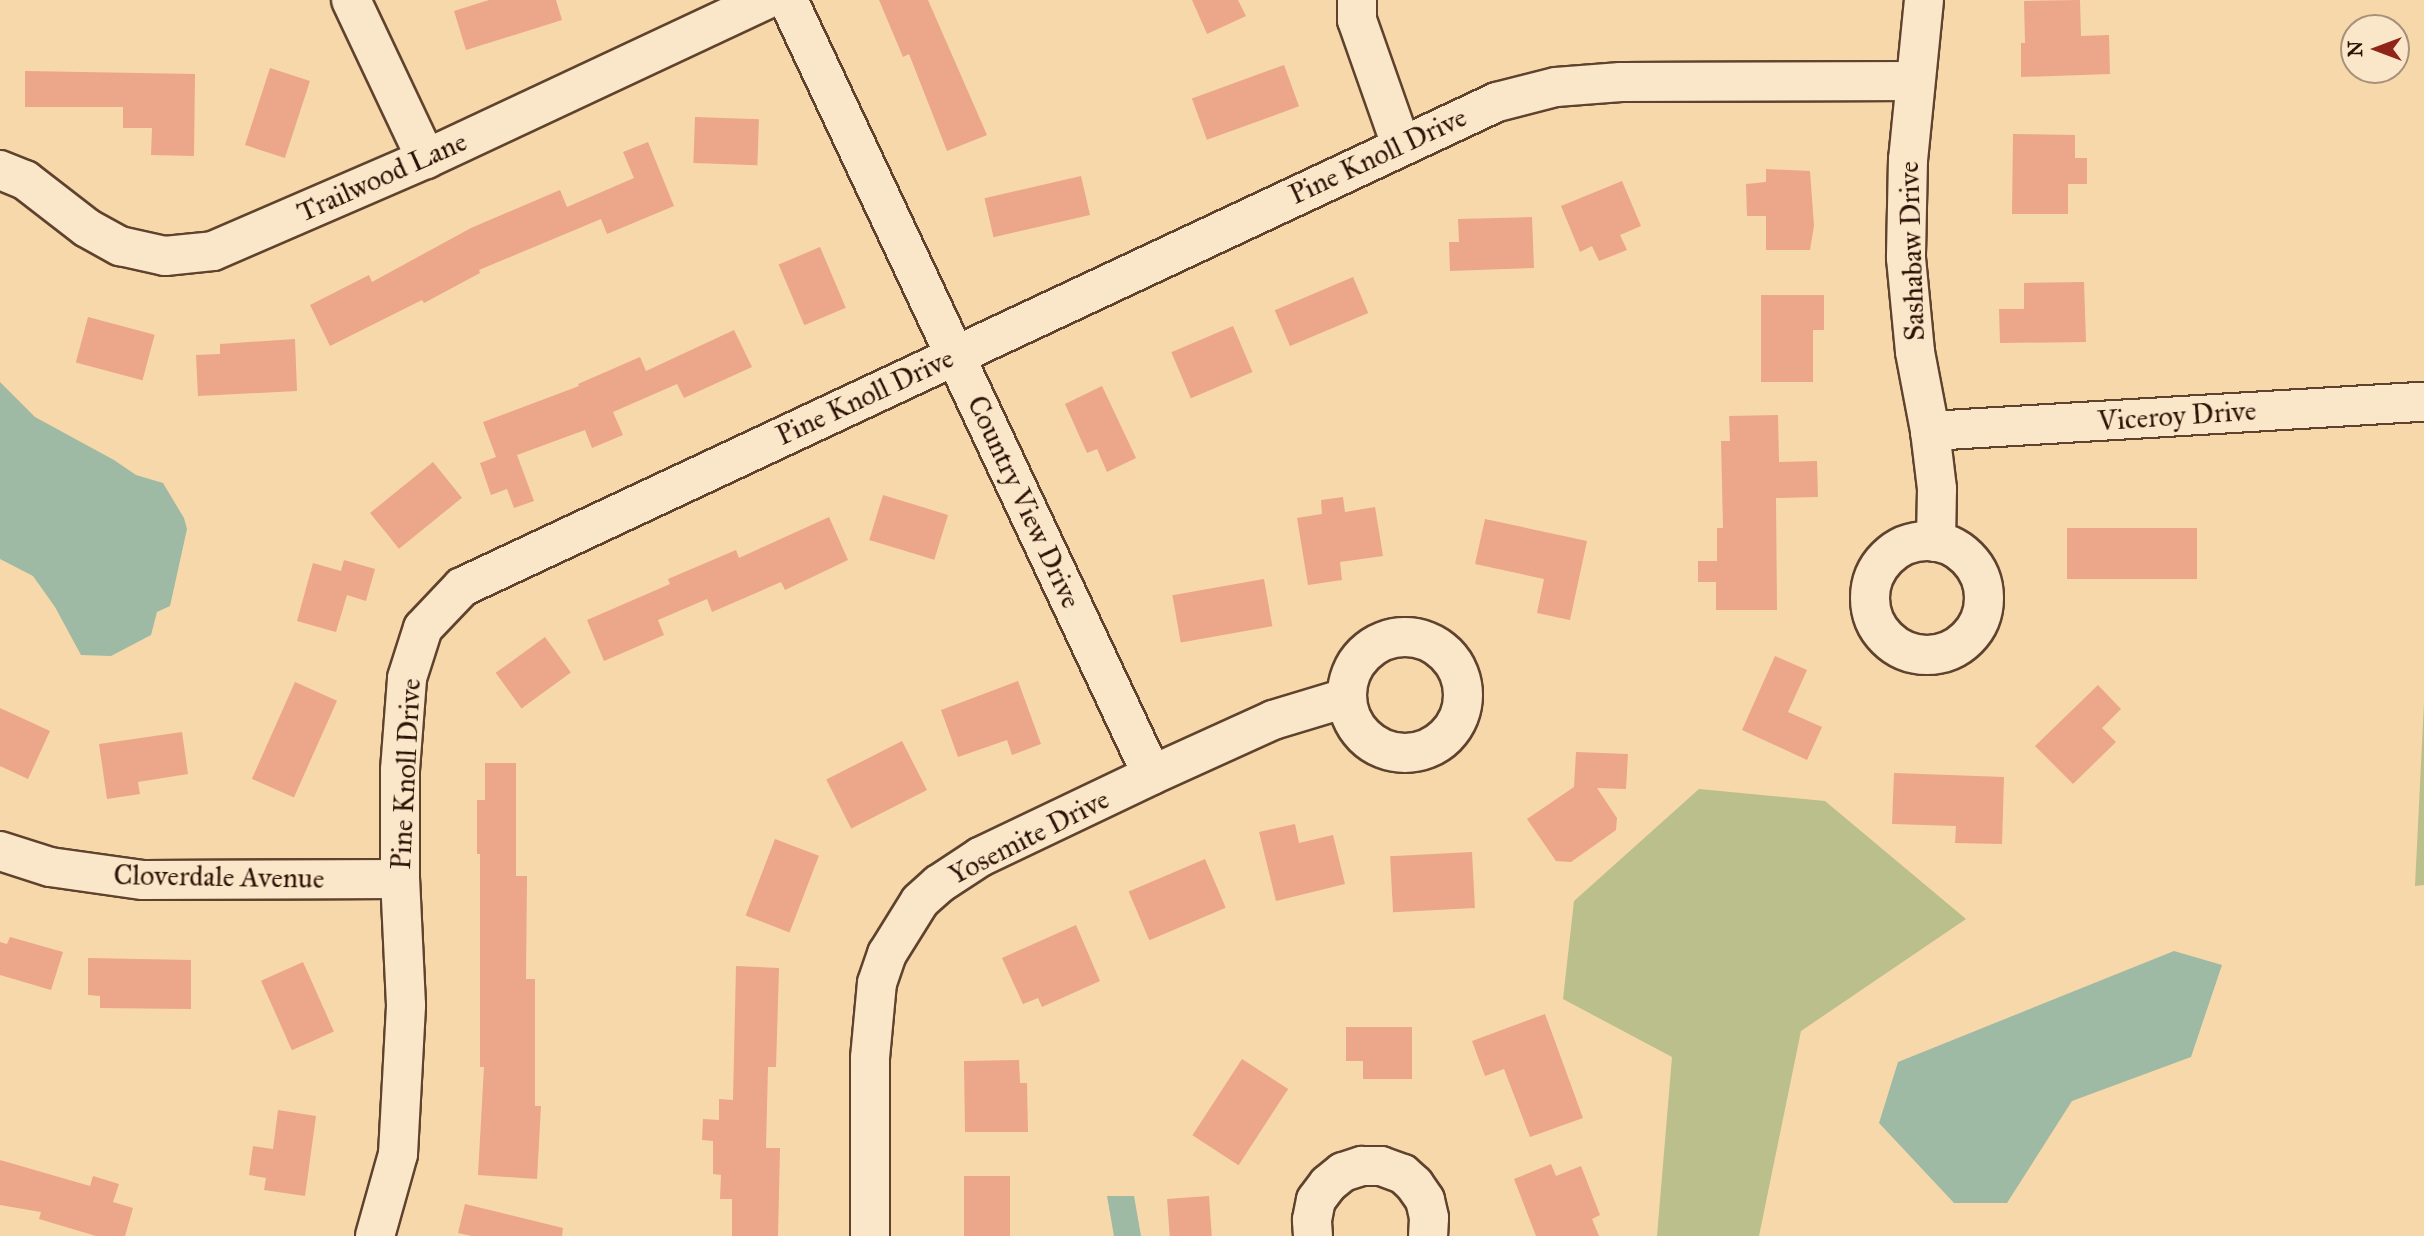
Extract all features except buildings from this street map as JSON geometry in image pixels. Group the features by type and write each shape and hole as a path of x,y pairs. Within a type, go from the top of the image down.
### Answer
{"street":[{"path":"351,0 426,159"},
{"name":"Trailwood Lane","path":"0,170 25,180 98,234 120,246 165,256 213,251 426,159 766,0"},
{"name":"Country View Drive","path":"788,0 1152,775"},
{"path":"1356,0 1357,20 1401,145"},
{"name":"Sashabaw Drive","path":"1924,0 1908,159 1906,258 1915,352 1930,431 1937,488 1936,542"},
{"name":"Pine Knoll Drive","path":"375,1236 398,1154 405,1005 400,879 400,770 407,678 423,628 462,586 1497,102 1556,87 1621,82 1914,81"},
{"name":"Viceroy Drive","path":"1930,431 2424,402"},
{"name":"Yosemite Drive","path":"870,1236 870,1058 877,983 887,954 902,925 920,901 939,884 980,857 1152,775 1273,720 1346,698"},
{"name":"Cloverdale Avenue","path":"0,851 50,867 143,880 400,879"},
{"path":"1313,1236 1312,1220 1316,1200 1328,1184 1343,1172 1362,1166 1381,1166 1403,1174 1425,1200 1429,1218 1428,1236"}],"green space":[{"path":"2424,703 2424,885 2415,886"},
{"path":"1699,789 1825,801 1966,919 1801,1031 1759,1236 1657,1236 1672,1057 1563,999 1574,901"}],"shaded area":[{"path":"0,382 35,417 136,475 163,483 184,518 187,529 170,606 157,612 151,635 111,656 81,655 55,607 33,576 0,559"},
{"path":"2174,951 2222,965 2191,1057 2072,1101 2007,1203 1954,1203 1879,1123 1898,1062"},
{"path":"1107,1196 1134,1196 1141,1236 1114,1236"}]}
